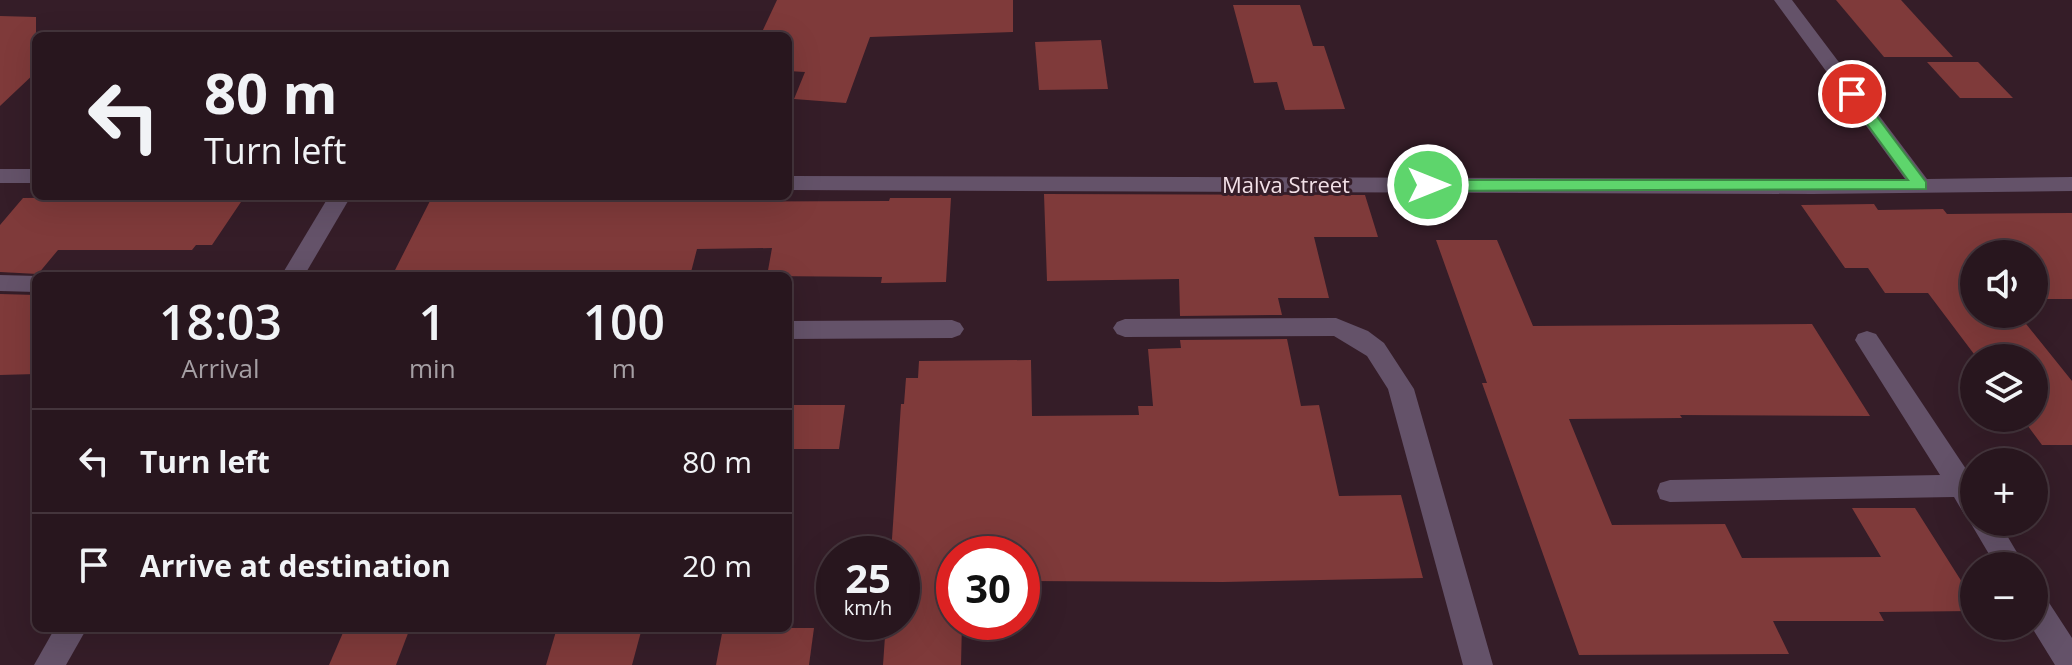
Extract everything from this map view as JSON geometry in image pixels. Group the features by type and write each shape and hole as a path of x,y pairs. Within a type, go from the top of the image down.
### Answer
{"street":[{"path":"1783,0 1921,186"},
{"path":"0,176 32,176"},
{"name":"Malva Street","path":"792,183 2072,184"},
{"path":"294,272 338,200"},
{"path":"0,283 32,284"},
{"path":"1125,328 1336,327 1363,337 1386,359 1401,389 1478,665"},
{"path":"792,330 952,329"},
{"path":"1867,340 1960,484"},
{"path":"1670,491 1960,496"},
{"path":"2048,626 2072,665"},
{"path":"49,665 70,632"}],"building":[{"path":"777,0 1013,0 1013,32 870,37 846,103 794,99 805,72 792,71 792,32 762,32"},
{"path":"1836,0 1901,0 1953,57 1884,57"},
{"path":"1233,5 1300,5 1313,46 1324,46 1345,109 1285,110 1277,82 1254,83"},
{"path":"0,16 36,17 36,32 32,32 32,76 0,106"},
{"path":"1101,40 1108,89 1039,90 1035,42"},
{"path":"1927,62 1978,62 2013,98 1960,98"},
{"path":"1044,194 1365,195 1378,237 1314,237 1329,298 1278,298 1282,315 1180,316 1179,279 1047,281"},
{"path":"23,198 242,200 212,245 196,245 192,250 58,250 40,272 0,272 0,225"},
{"path":"890,198 951,198 946,282 881,283 882,277 792,276 792,272 768,272 772,248 697,249 691,272 394,272 430,200 889,201"},
{"path":"1874,204 1878,210 1943,209 1947,214 2072,213 2072,299 2048,299 2048,240 1960,240 1960,328 2029,328 2042,344 1966,344 1928,293 1885,293 1868,268 1845,268 1801,205"},
{"path":"1436,240 1497,240 1533,326 1812,324 1870,416 1680,415 1682,418 1569,419 1612,525 1725,524 1742,558 1881,557 1852,508 1915,508 1960,579 1960,611 1879,612 1884,621 1773,621 1789,654 1579,655 1482,383 1487,383"},
{"path":"0,294 32,295 32,374 0,375"},
{"path":"1287,339 1301,406 1319,405 1339,496 1401,495 1423,578 1040,581 1040,536 936,536 936,640 962,640 961,665 883,665 885,640 920,640 920,536 892,536 901,404 904,404 906,378 918,378 919,361 1031,360 1032,416 1139,415 1138,406 1153,406 1148,349 1181,348 1180,340"},
{"path":"2048,351 2072,381 2072,445 2042,445 2032,432 2048,432"},
{"path":"792,405 845,405 839,449 792,449"},
{"path":"792,628 814,628 809,665 716,665 722,632 792,632"},
{"path":"343,632 408,632 396,665 329,665"},
{"path":"556,632 641,632 632,665 546,665"}],"route":[{"path":"1428,185 1921,186 1852,94"}]}
